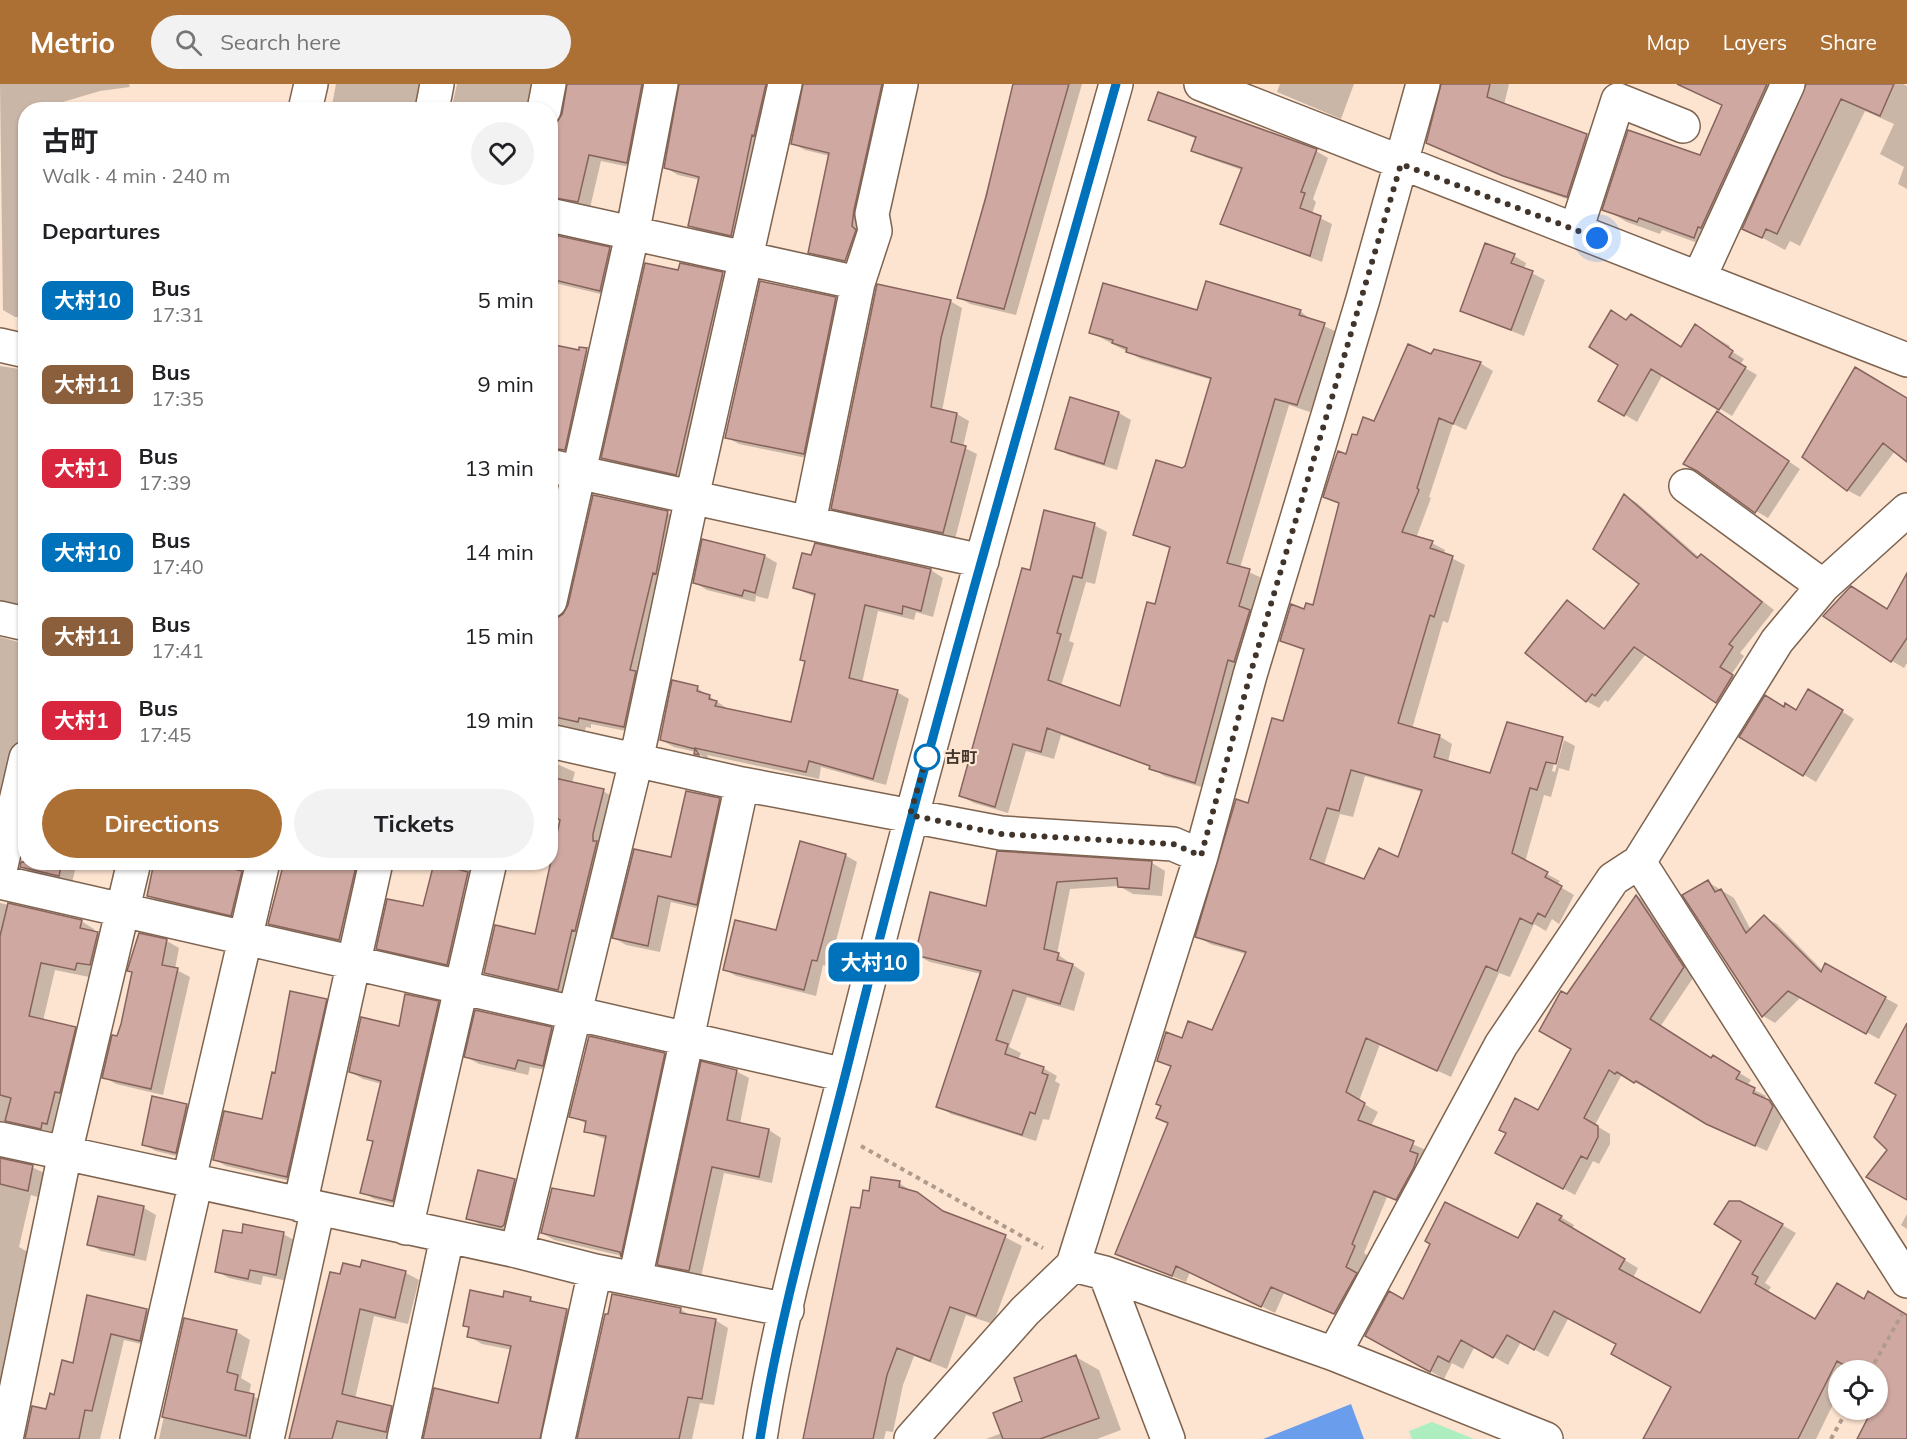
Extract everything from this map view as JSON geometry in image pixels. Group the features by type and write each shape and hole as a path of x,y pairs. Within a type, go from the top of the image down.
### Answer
{"street":[{"path":"307,102 311,84"},
{"path":"434,102 437,84"},
{"path":"546,102 549,84"},
{"path":"558,535 566,469 632,235 661,84"},
{"path":"517,1251 636,761 692,497 785,84"},
{"path":"809,522 858,283 875,231 872,213 901,84"},
{"path":"760,1439 767,1396 787,1310 910,815 1116,84"},
{"path":"1201,84 1907,360"},
{"path":"911,1439 1025,1311 1073,1265 1201,856 1250,675 1423,84"},
{"path":"1699,278 1788,84"},
{"path":"1576,230 1618,100 1683,126"},
{"path":"558,217 632,235 746,256 858,283"},
{"path":"0,345 18,349"},
{"path":"566,469 982,561"},
{"path":"1686,486 1823,586"},
{"path":"1334,1354 1501,1045 1613,879 1639,862 1777,641 1823,586 1907,510"},
{"path":"0,618 18,622"},
{"path":"558,743 742,784 1001,834 1173,844 1201,856"},
{"path":"635,1279 742,784"},
{"path":"0,870 18,792"},
{"path":"1639,862 1907,1281"},
{"path":"6,1439 65,1153 132,870"},
{"path":"137,1439 261,870"},
{"path":"267,1439 354,961 374,870"},
{"path":"406,1228 488,870"},
{"path":"0,882 354,961 460,990 845,1075"},
{"path":"0,1139 517,1251 595,1271 787,1310"},
{"path":"404,1439 447,1237"},
{"path":"1073,1265 1105,1273 1334,1354 1546,1439"},
{"path":"558,1439 595,1271"},
{"path":"1105,1273 1162,1425"}],"path":[{"path":"832,1130 1073,1265"},
{"path":"1876,1360 1907,1306"},
{"path":"1831,1439 1841,1420"}],"green space":[{"path":"1432,1422 1474,1439 1412,1439 1409,1431"}],"water":[{"path":"1351,1404 1364,1439 1263,1439"}],"building":[{"path":"567,84 642,84 627,163 589,155 578,202 558,198 558,121 562,114"},
{"path":"679,84 766,84 754,136 752,135 731,236 688,226 699,177 664,168"},
{"path":"803,84 882,84 854,210 852,226 856,230 845,261 808,253 829,153 791,144"},
{"path":"1013,84 1069,84 1004,309 957,298 986,197"},
{"path":"1441,84 1490,84 1487,97 1587,134 1567,197 1503,176 1426,143"},
{"path":"1677,84 1767,84 1701,228 1698,227 1694,238 1639,218 1637,222 1602,210 1628,130 1700,155 1722,105"},
{"path":"1806,84 1894,84 1880,116 1841,99 1777,234 1766,229 1762,238 1742,229"},
{"path":"1158,92 1317,149 1301,192 1305,193 1300,208 1321,216 1310,256 1220,224 1242,168 1191,151 1196,137 1148,120"},
{"path":"558,236 610,247 600,291 558,281"},
{"path":"1485,243 1515,254 1511,263 1533,271 1511,330 1460,311"},
{"path":"645,263 678,270 680,263 723,272 676,475 601,458"},
{"path":"760,281 836,297 804,454 725,438"},
{"path":"1206,281 1301,310 1299,315 1325,323 1297,405 1275,399 1227,563 1250,569 1239,606 1250,610 1234,662 1228,660 1195,783 1149,769 1150,766 1047,728 1041,752 1013,744 995,807 959,796 1022,568 1030,570 1044,510 1095,523 1082,578 1073,576 1057,633 1061,634 1048,680 1120,706 1147,602 1155,604 1170,547 1133,535 1156,460 1182,468 1185,466 1211,378 1126,352 1127,348 1112,343 1113,340 1089,333 1103,283 1197,310"},
{"path":"877,284 951,300 941,338 931,407 957,413 951,442 966,446 943,533 831,509"},
{"path":"1611,310 1626,320 1631,314 1681,347 1695,324 1733,351 1729,357 1746,367 1719,410 1651,369 1624,416 1598,401 1618,365 1589,347"},
{"path":"1408,344 1431,354 1434,349 1481,362 1453,424 1439,418 1417,488 1419,490 1402,532 1433,541 1430,548 1453,556 1434,617 1430,615 1398,723 1440,735 1434,757 1490,773 1507,722 1563,737 1556,764 1546,762 1537,790 1530,788 1512,853 1548,872 1545,877 1562,886 1545,917 1538,913 1532,924 1520,918 1497,971 1486,966 1437,1071 1366,1038 1346,1092 1365,1103 1358,1120 1414,1141 1410,1151 1418,1154 1414,1167 1396,1200 1374,1191 1352,1244 1355,1246 1346,1267 1357,1273 1334,1314 1271,1287 1261,1307 1176,1266 1172,1276 1115,1254 1168,1123 1156,1118 1161,1106 1156,1104 1171,1066 1157,1061 1166,1032 1182,1038 1188,1021 1212,1030 1246,952 1195,937 1236,799 1248,803 1272,718 1283,721 1304,649 1280,641 1291,604 1304,609 1306,603 1313,605 1339,503 1323,497 1334,462 1338,451 1346,454 1352,434 1357,435 1363,417 1374,421","holes":["1351,770 1422,790 1398,857 1379,848 1364,879 1310,859 1327,808 1339,811"]},
{"path":"558,346 579,350 579,347 587,348 565,450 558,449"},
{"path":"1855,367 1907,398 1907,462 1883,443 1847,491 1802,457"},
{"path":"1070,397 1119,412 1104,464 1055,449"},
{"path":"1717,411 1789,461 1755,513 1697,471 1683,464"},
{"path":"1624,494 1697,558 1701,554 1762,602 1729,644 1733,647 1720,667 1733,675 1716,703 1634,647 1595,696 1592,694 1586,702 1525,653 1567,600 1604,629 1639,584 1593,549"},
{"path":"593,495 668,511 656,574 653,573 630,670 636,671 624,727 579,718 578,722 558,718 558,617 563,614 568,605"},
{"path":"702,539 765,555 755,593 744,590 742,596 693,583"},
{"path":"815,543 931,569 921,611 903,606 902,614 865,605 849,678 898,690 873,779 809,761 806,772 695,748 699,755 694,754 695,749 660,740 672,680 698,686 697,691 710,695 709,699 717,701 715,706 791,722 805,661 800,660 815,594 793,588 802,553 811,555"},
{"path":"1907,573 1907,638 1891,662 1823,616 1851,586 1887,609"},
{"path":"1808,689 1843,710 1803,776 1739,737 1765,695 1784,707 1785,703 1796,710"},
{"path":"558,779 604,789 593,834 593,841 597,841 558,990 484,973 495,925 535,934 549,870 558,870 560,820 558,819"},
{"path":"686,791 720,798 697,905 658,896 648,946 612,938 634,849 671,857"},
{"path":"800,841 846,854 817,961 812,960 804,990 723,970 735,920 776,930"},
{"path":"997,851 1152,861 1149,889 1118,887 1117,878 1057,882 1044,949 1059,953 1057,960 1073,964 1060,1004 1013,990 996,1040 1008,1044 1005,1054 1044,1067 1042,1073 1048,1075 1035,1114 1030,1112 1022,1135 936,1107 981,971 915,955 930,892 986,906"},
{"path":"33,870 60,870 59,876"},
{"path":"152,870 242,871 231,916 147,896"},
{"path":"282,870 355,870 339,940 268,924"},
{"path":"432,870 468,872 447,965 376,949 387,899 423,906"},
{"path":"1708,880 1715,892 1721,889 1746,933 1764,915 1821,972 1825,963 1886,997 1866,1034 1788,991 1762,1017 1682,895"},
{"path":"1636,895 1684,967 1650,1019 1711,1058 1713,1055 1740,1072 1736,1079 1755,1088 1753,1093 1769,1100 1773,1106 1755,1146 1706,1124 1636,1081 1634,1083 1617,1072 1615,1074 1609,1070 1584,1118 1598,1126 1598,1137 1587,1159 1581,1156 1563,1189 1495,1153 1506,1133 1499,1130 1515,1098 1538,1110 1571,1049 1539,1031 1561,991 1567,994"},
{"path":"8,903 82,920 80,928 98,932 90,965 77,963 75,970 41,963 29,1016 76,1027 60,1093 55,1092 47,1124 42,1123 41,1129 5,1121 11,1098 0,1095 0,936"},
{"path":"139,933 167,939 162,965 178,968 151,1089 102,1078 112,1035 117,1036 121,1024 132,972 127,971"},
{"path":"290,991 327,999 287,1177 213,1160 224,1111 262,1119 272,1072 275,1073"},
{"path":"405,994 439,1001 393,1201 360,1193 373,1141 367,1140 381,1081 349,1072 361,1017 399,1026"},
{"path":"475,1010 552,1027 543,1066 518,1060 515,1069 464,1057"},
{"path":"1907,1023 1907,1200 1866,1177 1887,1150 1874,1137 1896,1095 1875,1083"},
{"path":"589,1036 665,1053 621,1257 620,1252 541,1233 552,1188 594,1196 606,1136 584,1132 586,1121 569,1117"},
{"path":"701,1061 737,1070 727,1120 769,1129 759,1177 712,1167 689,1271 657,1265"},
{"path":"152,1096 187,1104 176,1153 142,1145"},
{"path":"0,1158 33,1165 28,1191 0,1184"},
{"path":"478,1170 515,1179 504,1225 501,1227 466,1219"},
{"path":"871,1177 900,1181 899,1187 917,1192 943,1211 1006,1235 976,1316 950,1307 930,1361 897,1348 887,1375 873,1439 803,1439 851,1207 860,1208 863,1190 869,1191"},
{"path":"98,1196 144,1206 134,1255 87,1245"},
{"path":"1729,1201 1740,1201 1783,1224 1752,1274 1758,1277 1755,1284 1815,1319 1837,1283 1864,1299 1868,1291 1907,1315 1907,1439 1857,1439 1867,1420 1888,1420 1888,1360 1828,1360 1828,1379 1798,1439 1643,1439 1671,1387 1611,1354 1616,1344 1554,1311 1534,1350 1507,1335 1493,1358 1461,1340 1449,1362 1438,1356 1430,1372 1365,1336 1389,1291 1403,1299 1430,1244 1425,1241 1445,1202 1518,1238 1537,1203 1562,1216 1559,1220 1625,1259 1619,1269 1700,1313 1741,1241 1714,1224"},
{"path":"243,1224 284,1232 276,1275 250,1270 248,1279 215,1272 223,1230 242,1233"},
{"path":"362,1260 406,1271 395,1318 360,1309 342,1394 392,1406 386,1432 337,1421 332,1439 289,1439 330,1272 340,1274 343,1263 360,1267"},
{"path":"470,1290 503,1297 504,1291 531,1297 530,1301 567,1309 540,1439 423,1439 434,1388 498,1403 511,1346 467,1337 469,1327 463,1326"},
{"path":"612,1294 681,1308 680,1313 716,1319 702,1399 688,1397 679,1439 577,1439 605,1314 608,1314"},
{"path":"87,1295 147,1309 140,1341 111,1334 92,1411 85,1410 79,1439 25,1439 32,1406 46,1409 50,1393 54,1395 62,1360 73,1363"},
{"path":"184,1318 237,1330 227,1372 238,1375 235,1390 254,1394 246,1436 162,1417"},
{"path":"1076,1355 1099,1418 1040,1439 1003,1439 993,1413 1022,1401 1014,1378"}],"bus line":[{"name":"大村10","path":"760,1439 767,1396 787,1310 910,815 1116,84"}],"place":[{"name":"古町","path":"927,757"}],"route":[{"path":"927,757 928,753 910,815 1001,834 1173,844 1201,856 1250,675 1363,299 1401,164 1597,238"}]}
